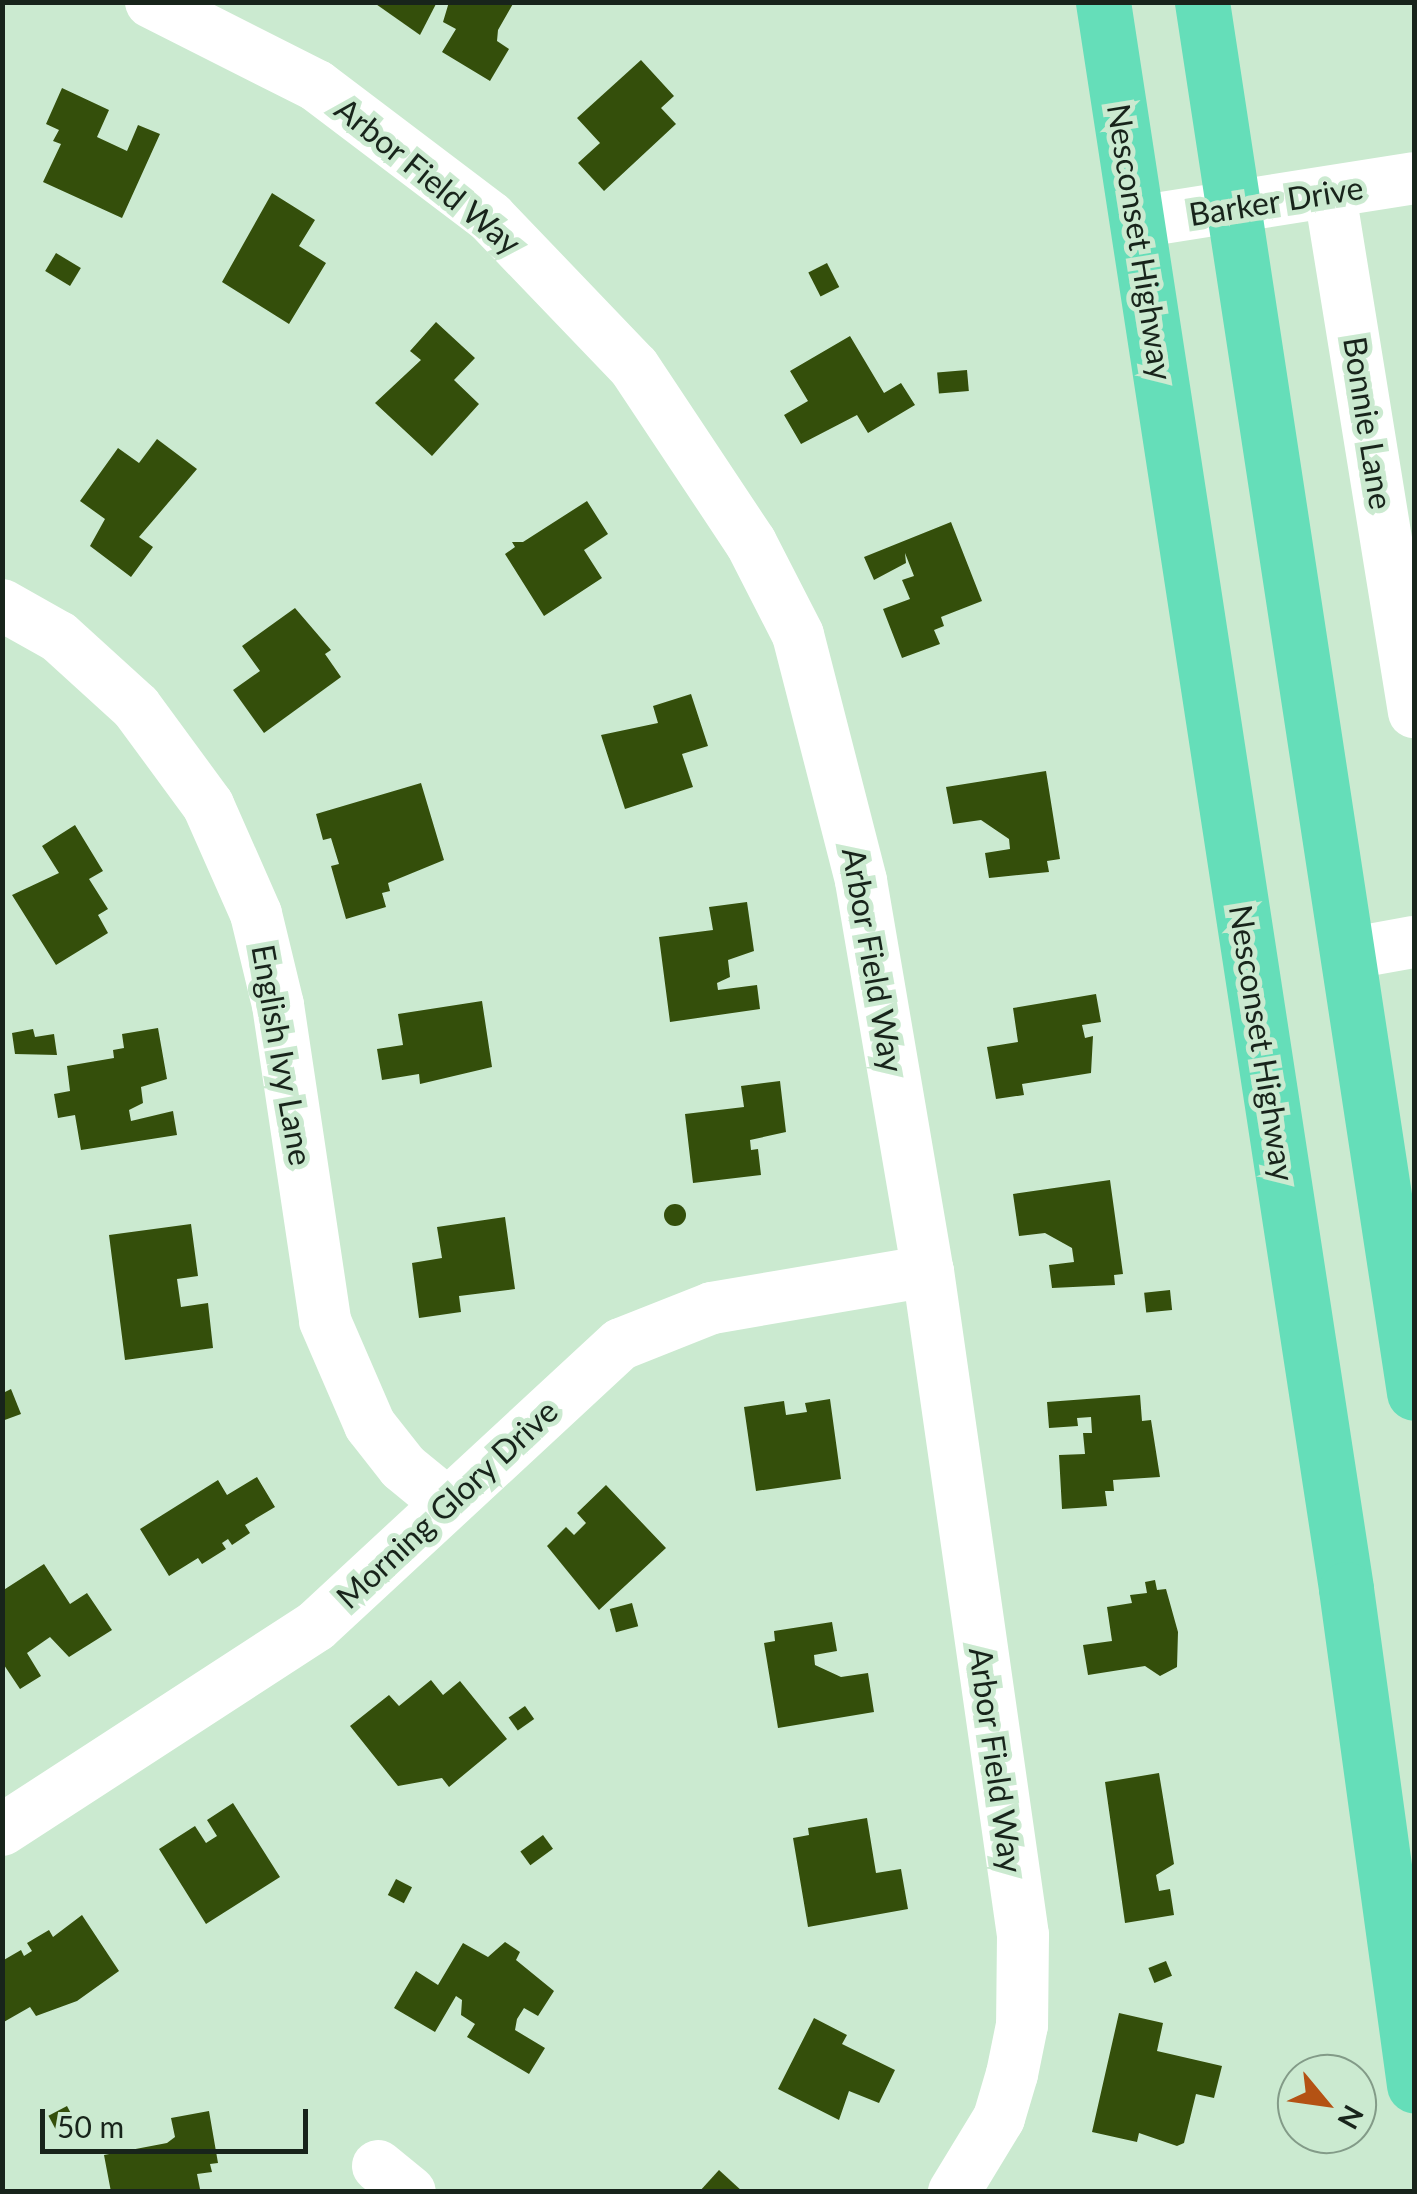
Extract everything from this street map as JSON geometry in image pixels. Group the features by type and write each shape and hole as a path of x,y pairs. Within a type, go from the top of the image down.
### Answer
{"highway":[{"name":"Nesconset Highway","path":"1103,2 1346,1589 1414,2085"},
{"path":"1202,2 1414,1392"}],"street":[{"name":"Arbor Field Way","path":"151,2 318,86 490,217 634,367 751,543 798,635 832,755 861,881 928,1271 1022,1935 1022,2025 1012,2074 999,2118 954,2192"},
{"name":"Barker Drive","path":"1137,222 1414,178"},
{"name":"Bonnie Lane","path":"1330,194 1414,712"},
{"name":"English Ivy Lane","path":"2,606 59,637 136,706 208,806 256,914 278,1005 325,1321 370,1424 403,1467 448,1504"},
{"path":"1347,954 1414,942"},
{"name":"Morning Glory Drive","path":"2,1830 316,1626 621,1344 666,1321 928,1271"}],"building":[{"path":"373,2 437,2 420,35"},
{"path":"449,2 514,2 498,30 497,41 509,49 490,81 442,52 456,29 443,22"},
{"path":"641,60 674,96 661,108 676,124 604,191 578,163 600,143 577,118"},
{"path":"62,88 109,110 97,137 127,151 138,125 160,134 122,218 43,182 61,144 53,141 59,130 46,124"},
{"path":"272,193 315,220 299,246 326,263 289,324 222,282"},
{"path":"56,253 81,268 70,286 45,271"},
{"path":"827,263 839,287 821,297 808,273"},
{"path":"436,322 475,358 454,380 479,404 432,456 375,403 421,360 410,351"},
{"path":"850,336 884,393 901,383 915,405 868,433 857,415 801,444 784,415 808,401 790,371"},
{"path":"967,370 969,391 939,394 937,373"},
{"path":"157,439 197,469 139,537 153,547 131,577 90,546 105,519 80,501 118,448 139,463"},
{"path":"587,501 608,534 584,550 602,578 544,616 505,554 515,547 512,542 523,542"},
{"path":"951,522 982,601 941,617 944,626 934,630 940,644 902,658 883,609 910,599 902,580 914,576 905,553 906,563 874,580 864,557"},
{"path":"295,608 331,650 325,654 341,677 264,733 233,690 260,671 242,646"},
{"path":"691,694 708,746 682,754 693,787 625,809 601,735 658,723 653,706"},
{"path":"1046,771 1060,859 1047,861 1049,872 989,878 985,853 1010,849 1009,839 981,820 953,824 946,787"},
{"path":"421,783 444,860 388,883 390,891 382,893 386,907 346,919 331,866 339,864 331,838 323,840 316,814"},
{"path":"75,825 103,871 89,879 108,909 98,915 108,933 56,965 12,895 59,873 42,846"},
{"path":"747,902 754,951 728,960 730,977 717,983 718,990 757,985 760,1009 670,1022 659,937 713,930 709,907"},
{"path":"1096,994 1101,1022 1082,1025 1085,1038 1093,1036 1091,1073 1022,1084 1024,1095 996,1099 987,1047 1018,1042 1013,1008"},
{"path":"482,1001 492,1067 420,1084 419,1074 382,1080 377,1049 403,1045 398,1014"},
{"path":"158,1028 167,1079 141,1087 143,1103 129,1110 131,1121 173,1111 177,1135 81,1150 75,1115 58,1118 54,1094 70,1091 67,1066 114,1058 113,1050 124,1048 122,1034"},
{"path":"33,1029 35,1037 54,1034 57,1055 15,1054 12,1033"},
{"path":"780,1081 786,1132 750,1140 751,1150 758,1149 761,1175 693,1183 685,1114 744,1107 741,1086"},
{"path":"1110,1180 1123,1274 1114,1275 1115,1285 1052,1288 1049,1265 1074,1262 1072,1248 1045,1233 1019,1236 1013,1194"},
{"path":"675,1204 686,1215 675,1226 664,1215"},
{"path":"505,1217 515,1289 459,1296 461,1312 419,1318 412,1263 442,1258 437,1227"},
{"path":"191,1224 198,1276 177,1279 181,1307 208,1303 213,1348 125,1360 109,1235"},
{"path":"1170,1290 1172,1310 1146,1313 1144,1293"},
{"path":"11,1389 21,1414 2,1421 3,1393"},
{"path":"1140,1395 1142,1421 1151,1420 1160,1477 1113,1480 1114,1491 1105,1491 1107,1506 1062,1509 1059,1455 1085,1454 1083,1433 1092,1433 1091,1417 1077,1418 1078,1426 1049,1428 1047,1402"},
{"path":"830,1399 841,1479 756,1491 744,1407 784,1401 786,1415 807,1412 805,1403"},
{"path":"257,1477 275,1507 245,1525 250,1533 232,1545 228,1539 222,1543 226,1549 202,1564 198,1558 169,1576 140,1529 218,1480 227,1495"},
{"path":"606,1485 666,1548 599,1610 547,1546 566,1527 574,1535 586,1523 577,1513"},
{"path":"44,1564 70,1604 87,1593 112,1630 69,1657 50,1637 27,1653 41,1676 20,1689 2,1662 2,1591"},
{"path":"1155,1580 1157,1590 1166,1589 1178,1632 1177,1667 1160,1676 1145,1666 1088,1675 1083,1645 1112,1641 1107,1607 1132,1603 1130,1595 1147,1593 1145,1582"},
{"path":"632,1603 638,1626 616,1632 610,1609"},
{"path":"832,1622 837,1651 814,1655 815,1665 841,1677 868,1673 874,1712 778,1728 764,1643 775,1641 774,1631"},
{"path":"431,1680 443,1695 460,1681 507,1739 449,1787 442,1778 398,1786 350,1726 389,1695 399,1706"},
{"path":"525,1706 534,1719 518,1731 509,1717"},
{"path":"1159,1773 1174,1864 1156,1875 1159,1891 1170,1889 1174,1915 1125,1923 1105,1782"},
{"path":"233,1803 280,1877 206,1924 159,1849 195,1826 206,1843 217,1836 207,1820"},
{"path":"867,1818 876,1873 901,1869 908,1909 808,1927 793,1838 809,1835 808,1828"},
{"path":"543,1835 553,1849 530,1865 520,1851"},
{"path":"396,1879 412,1887 404,1903 388,1895"},
{"path":"82,1915 119,1971 77,2001 36,2016 30,2007 2,2023 2,1961 21,1950 24,1956 32,1951 27,1943 49,1930 53,1937"},
{"path":"505,1942 520,1952 516,1960 554,1991 538,2016 524,2008 517,2019 515,2030 545,2048 529,2074 467,2037 475,2024 461,2015 462,2000 456,1996 435,2032 394,2008 416,1971 438,1985 463,1943 488,1957"},
{"path":"1166,1961 1172,1976 1154,1983 1148,1968"},
{"path":"1119,2013 1163,2023 1157,2051 1222,2066 1214,2098 1196,2094 1184,2143 1177,2146 1139,2133 1137,2142 1092,2132"},
{"path":"814,2018 847,2035 842,2044 895,2070 879,2103 849,2091 839,2120 778,2089"},
{"path":"67,2106 74,2119 56,2129 48,2116"},
{"path":"209,2111 218,2163 210,2164 212,2172 197,2174 200,2189 111,2192 104,2155 167,2143 175,2137 171,2118"},
{"path":"719,2170 743,2192 699,2192"}]}
